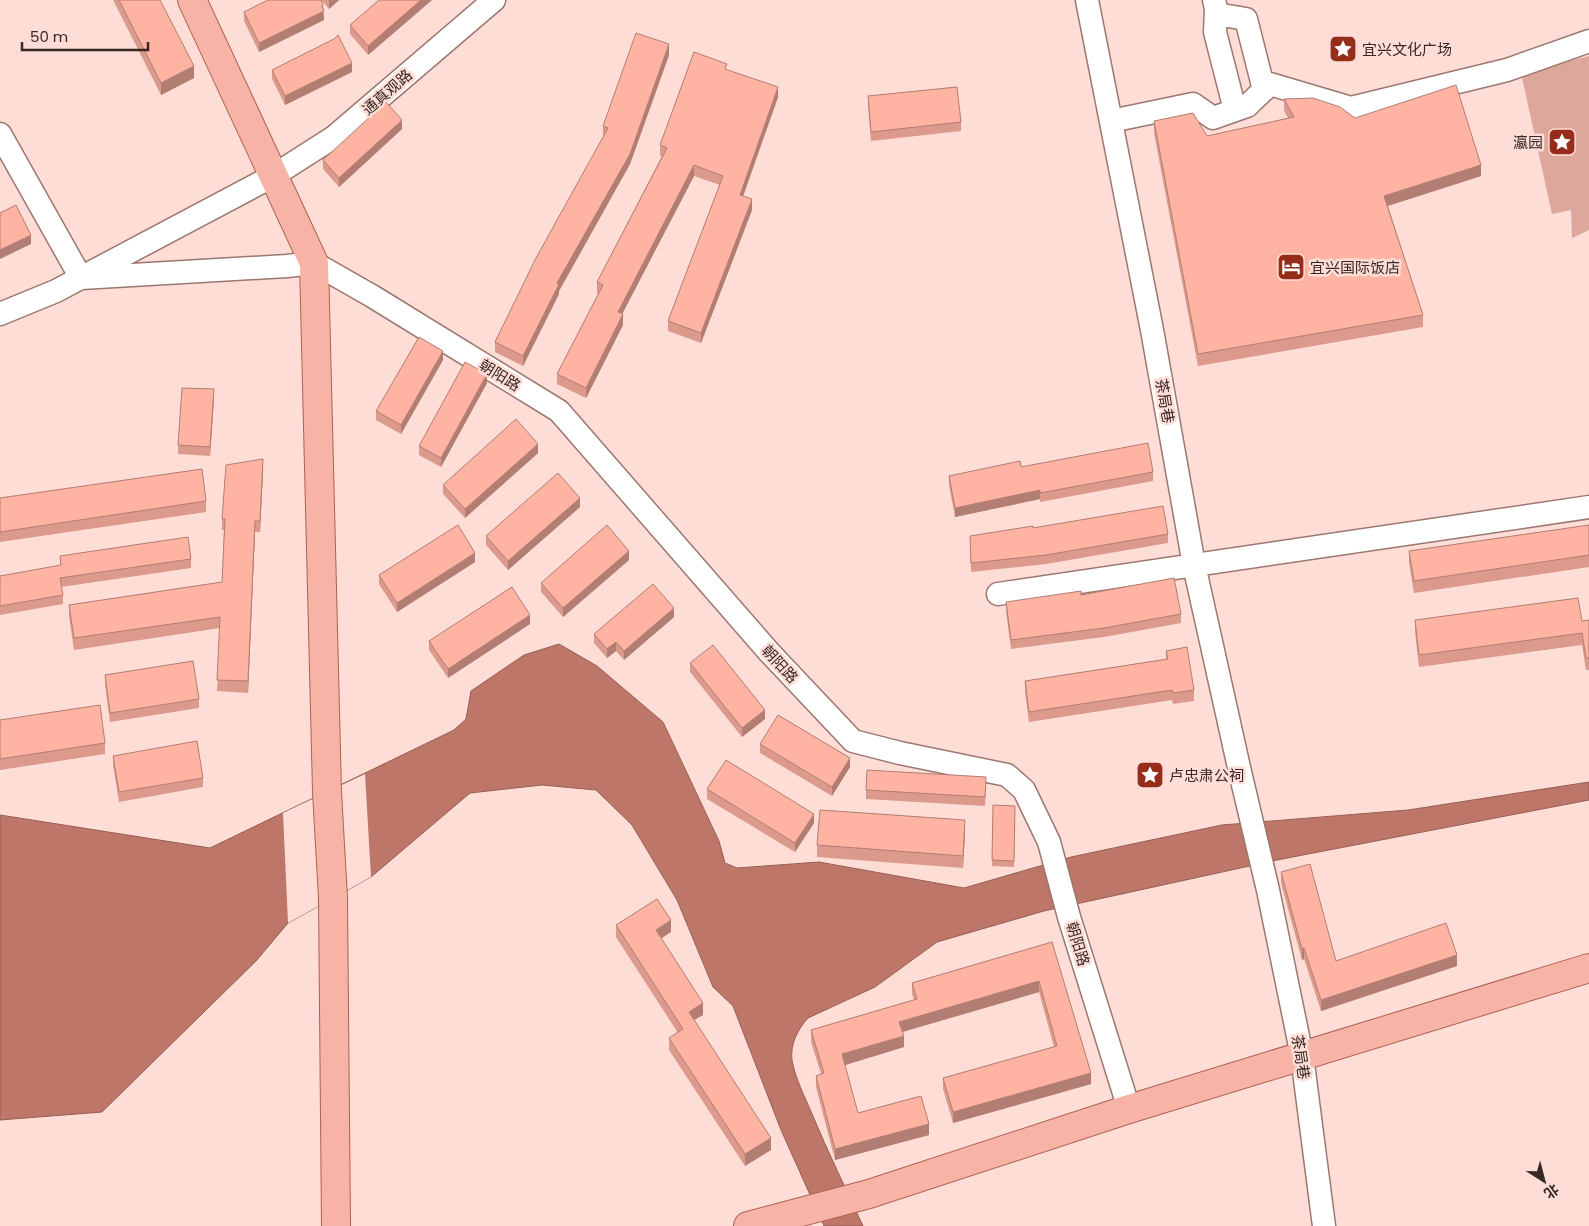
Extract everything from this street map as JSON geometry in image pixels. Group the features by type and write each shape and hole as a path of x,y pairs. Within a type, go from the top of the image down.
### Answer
{"main road":[{"path":"192,0 314,263 327,792 332,898 336,1226"},
{"path":"748,1226 869,1194 1129,1109 1589,968"}],"street":[{"name":"通真观路","path":"0,314 56,291 273,176 334,137 494,0"},
{"name":"茶局巷","path":"1087,0 1152,330 1194,565 1268,890 1302,1056 1324,1226"},
{"path":"1235,110 1215,32 1215,7 1246,19 1264,90"},
{"path":"1111,121 1193,104 1213,118 1247,106 1270,84 1351,108 1507,70 1589,41"},
{"path":"0,134 81,278 314,263"},
{"name":"朝阳路","path":"314,263 372,296 559,411 768,652 853,741 900,753 1007,775 1024,790 1049,842 1069,917 1129,1109"},
{"path":"998,594 1589,507"}],"shaded area":[{"name":"瀛园","path":"1589,56 1589,230 1572,238 1571,210 1552,214 1521,73"},
{"path":"559,644 597,666 663,722 719,841 725,863 737,868 819,862 964,888 1071,857 1222,825 1408,810 1589,782 1589,800 1277,860 1044,911 937,942 875,987 808,1018 798,1032 792,1048 793,1067 798,1081 863,1226 824,1226 781,1130 733,1006 713,987 677,900 632,825 596,790 542,785 470,793 371,877 288,923 256,961 102,1112 0,1120 0,815 210,848 454,730 466,719 471,691 524,655"}],"pier":[{"path":"365,774 371,877 288,923 283,813"}],"building":[{"path":"119,0 160,0 194,66 161,83"},
{"path":"268,0 321,0 324,11 259,43 244,12"},
{"path":"379,0 421,0 368,46 350,25"},
{"path":"636,33 669,44 630,154 557,283 559,284 523,356 495,342 536,258 608,128 603,126"},
{"path":"338,35 352,63 285,96 272,70 334,39"},
{"path":"694,52 727,64 725,69 778,87 740,195 752,199 701,333 668,321 723,176 694,165 618,312 623,314 586,388 557,374 603,285 597,282 667,148 660,145"},
{"name":"宜兴国际饭店","path":"1456,85 1481,165 1384,196 1423,315 1198,354 1154,121 1193,113 1207,136 1294,117 1284,99 1313,98 1340,107 1355,118"},
{"path":"957,87 961,122 871,132 868,96"},
{"path":"386,102 402,120 339,178 323,160"},
{"path":"16,205 31,235 0,250 0,213"},
{"path":"419,337 443,351 401,425 376,411"},
{"path":"465,362 487,374 441,458 419,446"},
{"path":"182,388 214,389 210,447 178,445"},
{"path":"516,419 538,444 465,509 443,485"},
{"path":"1148,443 1153,472 1040,493 1040,490 955,508 949,476 1020,461 1021,467"},
{"path":"263,459 260,521 255,521 248,681 217,680 220,617 74,638 69,605 222,582 225,519 222,519 226,465"},
{"path":"202,469 206,501 0,532 0,498"},
{"path":"558,473 580,498 508,561 486,536"},
{"path":"1163,506 1168,534 1046,555 971,563 970,536 1033,526 1033,528"},
{"path":"458,525 475,553 397,603 379,575"},
{"path":"607,525 629,551 563,608 541,583"},
{"path":"1589,525 1589,555 1414,581 1409,551"},
{"path":"188,537 191,559 60,578 63,595 0,606 0,576 61,565 60,556"},
{"path":"1174,578 1181,614 1104,628 1011,640 1006,602 1081,591 1081,595"},
{"path":"653,584 674,608 624,651 616,642 607,649 594,634"},
{"path":"512,587 530,615 448,669 429,641"},
{"path":"1578,598 1582,621 1589,620 1589,658 1586,658 1582,633 1419,655 1415,620"},
{"path":"713,645 765,710 742,728 690,663"},
{"path":"1187,647 1194,690 1173,693 1172,690 1029,712 1025,681 1168,659 1166,651"},
{"path":"193,661 199,699 110,713 105,675"},
{"path":"100,705 105,743 0,759 0,720"},
{"path":"778,715 850,758 832,787 760,744"},
{"path":"197,741 203,778 119,792 113,756"},
{"path":"726,760 814,814 795,843 707,789"},
{"path":"867,770 986,777 985,797 866,790"},
{"path":"993,805 1015,806 1014,861 992,860"},
{"path":"820,810 965,820 963,856 817,845"},
{"path":"1310,864 1336,961 1446,923 1457,955 1321,1000 1304,948 1302,949 1281,872"},
{"path":"657,899 671,920 656,930 703,1003 689,1012 771,1138 745,1154 669,1038 683,1029 616,925"},
{"path":"1052,942 1091,1073 953,1112 943,1078 1057,1046 1039,981 899,1022 904,1036 842,1054 858,1113 921,1096 929,1124 835,1149 816,1076 824,1073 811,1030 917,999 912,983"}],"place":[{"name":"宜兴文化广场","path":"1343,49"},
{"name":"瀛园","path":"1562,142"},
{"name":"宜兴国际饭店","path":"1291,267"},
{"name":"卢忠肃公祠","path":"1150,775"}]}
